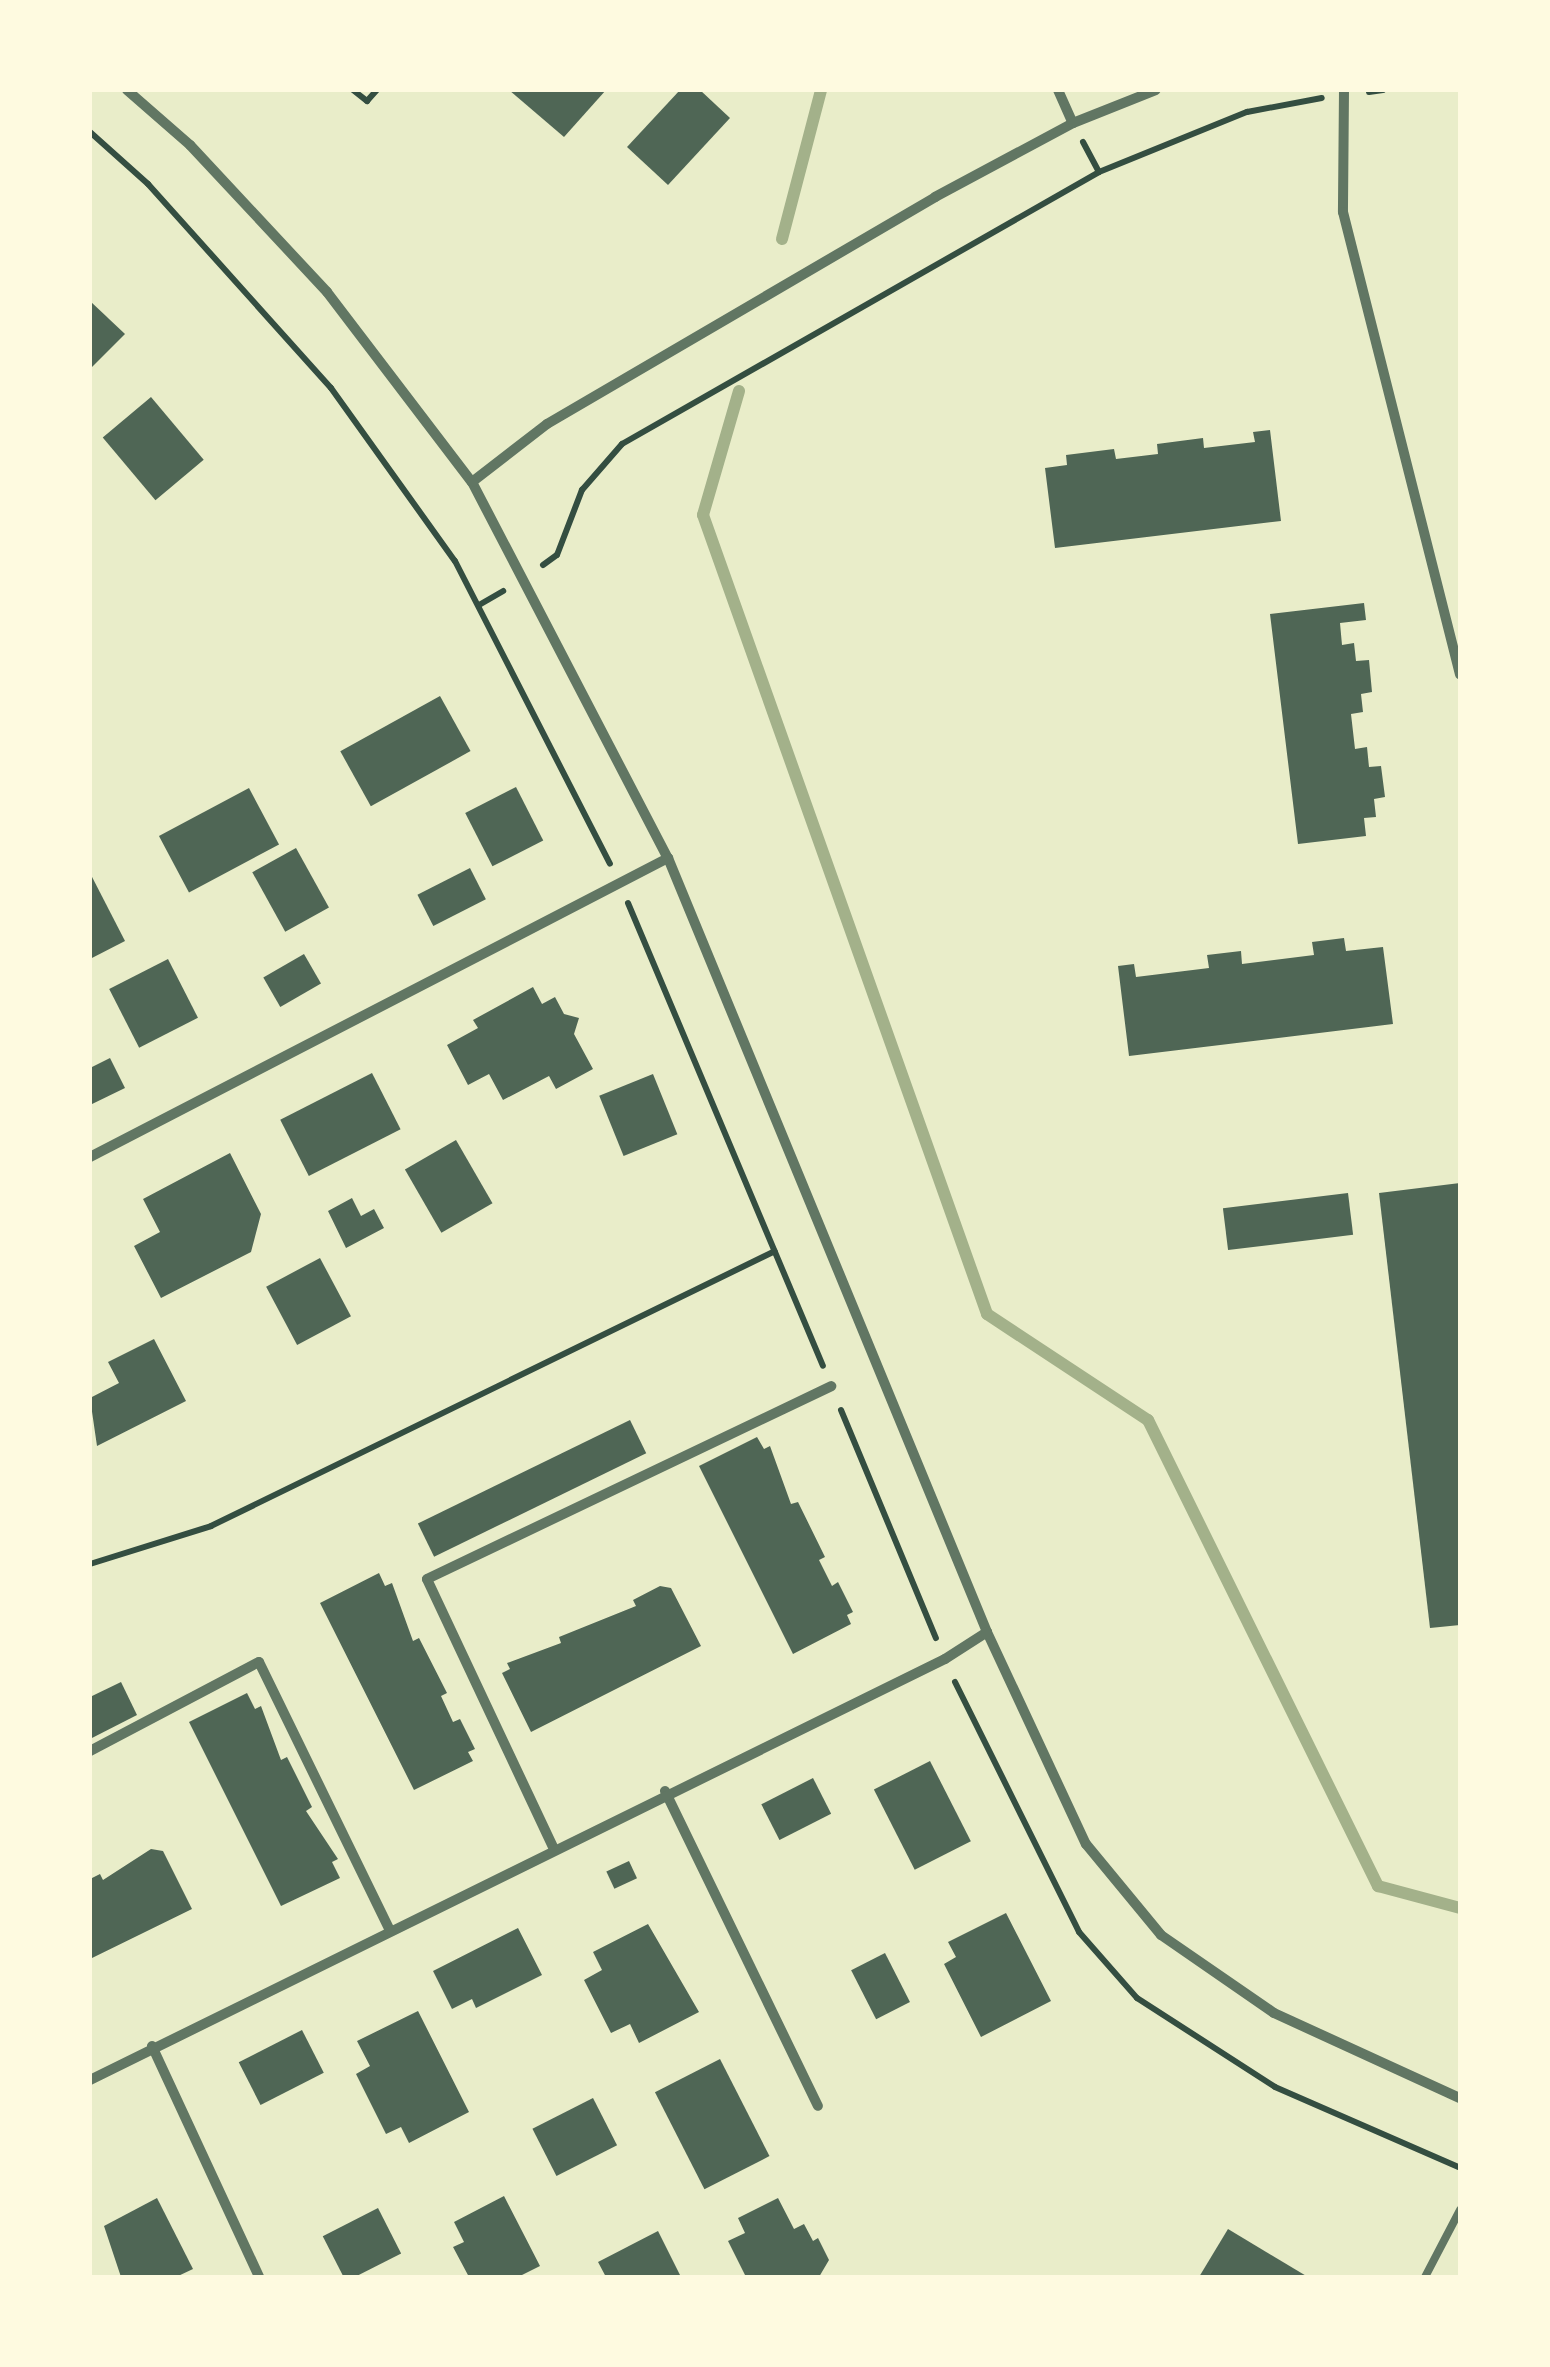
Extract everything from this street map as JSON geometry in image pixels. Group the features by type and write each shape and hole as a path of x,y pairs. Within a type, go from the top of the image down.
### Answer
{"street":[{"path":"127,90 190,145 327,292 472,482 668,858 987,1632 1086,1844 1162,1935 1274,2013 1460,2098"},
{"path":"1058,90 1073,123"},
{"path":"472,482 564,414 934,196 1073,123 1156,90"},
{"path":"1344,92 1342,212 1460,674"},
{"path":"90,1156 668,858"},
{"path":"553,1847 426,1579 831,1386"},
{"path":"90,2080 388,1928 944,1659 987,1632"},
{"path":"90,1751 259,1662 388,1928"},
{"path":"665,1792 818,2106"},
{"path":"152,2046 260,2277"}],"lane":[{"path":"1425,2277 1460,2210"}],"path":[{"path":"353,90 367,101 377,90"},
{"path":"479,606 557,554 582,490 622,444 1099,172 1247,112 1344,92 1383,90"},
{"path":"90,132 148,184 331,388 456,561 621,885 944,1659 1078,1932 1137,1998 1275,2087 1460,2168"},
{"path":"90,1564 212,1526 775,1251"}],"building":[{"path":"509,90 606,90 564,137"},
{"path":"680,90 700,90 730,118 668,185 627,147"},
{"path":"90,301 125,334 90,369"},
{"path":"151,397 204,460 155,500 103,437"},
{"path":"1270,430 1281,521 1055,548 1045,468 1067,465 1066,455 1114,449 1116,459 1158,454 1157,444 1203,438 1204,448 1255,442 1253,432"},
{"path":"1364,603 1366,620 1340,623 1342,645 1354,643 1356,661 1369,660 1372,692 1361,694 1363,712 1351,714 1355,749 1367,747 1369,767 1381,766 1385,797 1374,799 1376,817 1364,818 1366,836 1298,844 1270,614"},
{"path":"440,696 471,751 371,806 340,751"},
{"path":"516,787 543,840 492,866 465,813"},
{"path":"249,788 279,845 189,892 159,836"},
{"path":"296,848 329,907 285,932 252,872"},
{"path":"470,868 486,899 433,926 417,895"},
{"path":"90,873 125,941 90,959"},
{"path":"1344,938 1346,951 1383,947 1393,1024 1129,1056 1118,966 1134,964 1136,977 1209,968 1207,955 1241,951 1242,964 1314,955 1312,942"},
{"path":"304,954 321,983 280,1007 263,978"},
{"path":"168,959 198,1018 139,1048 109,989"},
{"path":"533,987 542,1004 555,997 564,1014 579,1018 574,1034 593,1069 556,1089 549,1076 503,1100 489,1074 468,1085 447,1045 478,1028 473,1020"},
{"path":"110,1058 125,1088 90,1105 90,1068"},
{"path":"372,1073 401,1129 309,1176 280,1120"},
{"path":"653,1074 677,1134 624,1156 599,1096"},
{"path":"456,1140 492,1203 441,1233 405,1170"},
{"path":"230,1153 261,1214 251,1252 161,1298 134,1246 160,1232 143,1199"},
{"path":"1460,1183 1460,1625 1430,1628 1379,1193"},
{"path":"1348,1193 1353,1235 1228,1250 1223,1208"},
{"path":"352,1198 361,1216 374,1209 384,1228 346,1248 328,1211"},
{"path":"320,1258 351,1316 297,1345 266,1287"},
{"path":"154,1339 186,1401 97,1446 90,1398 119,1383 108,1362"},
{"path":"630,1420 646,1453 434,1557 418,1523"},
{"path":"757,1437 764,1449 770,1446 791,1504 798,1502 825,1557 819,1560 832,1586 838,1582 853,1612 847,1615 851,1624 793,1654 699,1466"},
{"path":"379,1573 385,1586 392,1583 413,1641 419,1638 447,1693 441,1696 453,1722 460,1719 475,1749 468,1752 473,1761 414,1790 320,1603"},
{"path":"660,1586 671,1588 701,1646 531,1732 502,1673 510,1669 507,1663 561,1643 559,1637 636,1606 633,1600"},
{"path":"121,1682 137,1715 90,1739 90,1697"},
{"path":"247,1693 255,1709 261,1706 281,1760 287,1757 312,1807 306,1811 338,1859 332,1862 340,1878 281,1906 189,1722"},
{"path":"930,1761 971,1841 915,1870 874,1790"},
{"path":"813,1778 831,1814 779,1840 761,1804"},
{"path":"151,1849 163,1851 192,1909 90,1959 90,1879 100,1874 103,1880"},
{"path":"629,1861 637,1878 614,1889 606,1872"},
{"path":"1006,1913 1051,2001 981,2037 944,1964 956,1957 948,1942"},
{"path":"648,1924 699,2012 639,2043 630,2024 611,2033 584,1980 602,1970 593,1952"},
{"path":"518,1928 542,1975 476,2008 472,1999 452,2009 433,1971"},
{"path":"885,1953 910,2002 876,2019 851,1970"},
{"path":"418,2011 469,2112 409,2143 401,2127 386,2134 356,2074 370,2066 357,2041"},
{"path":"302,2030 324,2073 261,2105 239,2062"},
{"path":"720,2059 769,2156 704,2189 655,2092"},
{"path":"593,2098 617,2145 556,2176 532,2129"},
{"path":"504,2196 540,2266 518,2277 469,2277 453,2247 464,2242 454,2222"},
{"path":"157,2198 193,2269 176,2277 121,2277 104,2226"},
{"path":"778,2198 794,2229 804,2224 813,2241 818,2238 829,2260 819,2277 746,2277 728,2241 745,2233 738,2218"},
{"path":"378,2208 401,2253 355,2277 344,2277 323,2236"},
{"path":"1228,2229 1308,2277 1199,2277"},
{"path":"658,2231 681,2277 606,2277 598,2262"}],"waterway":[{"path":"782,239 821,90"},
{"path":"739,391 703,515 987,1314 1148,1420 1378,1886 1460,1908"}]}
